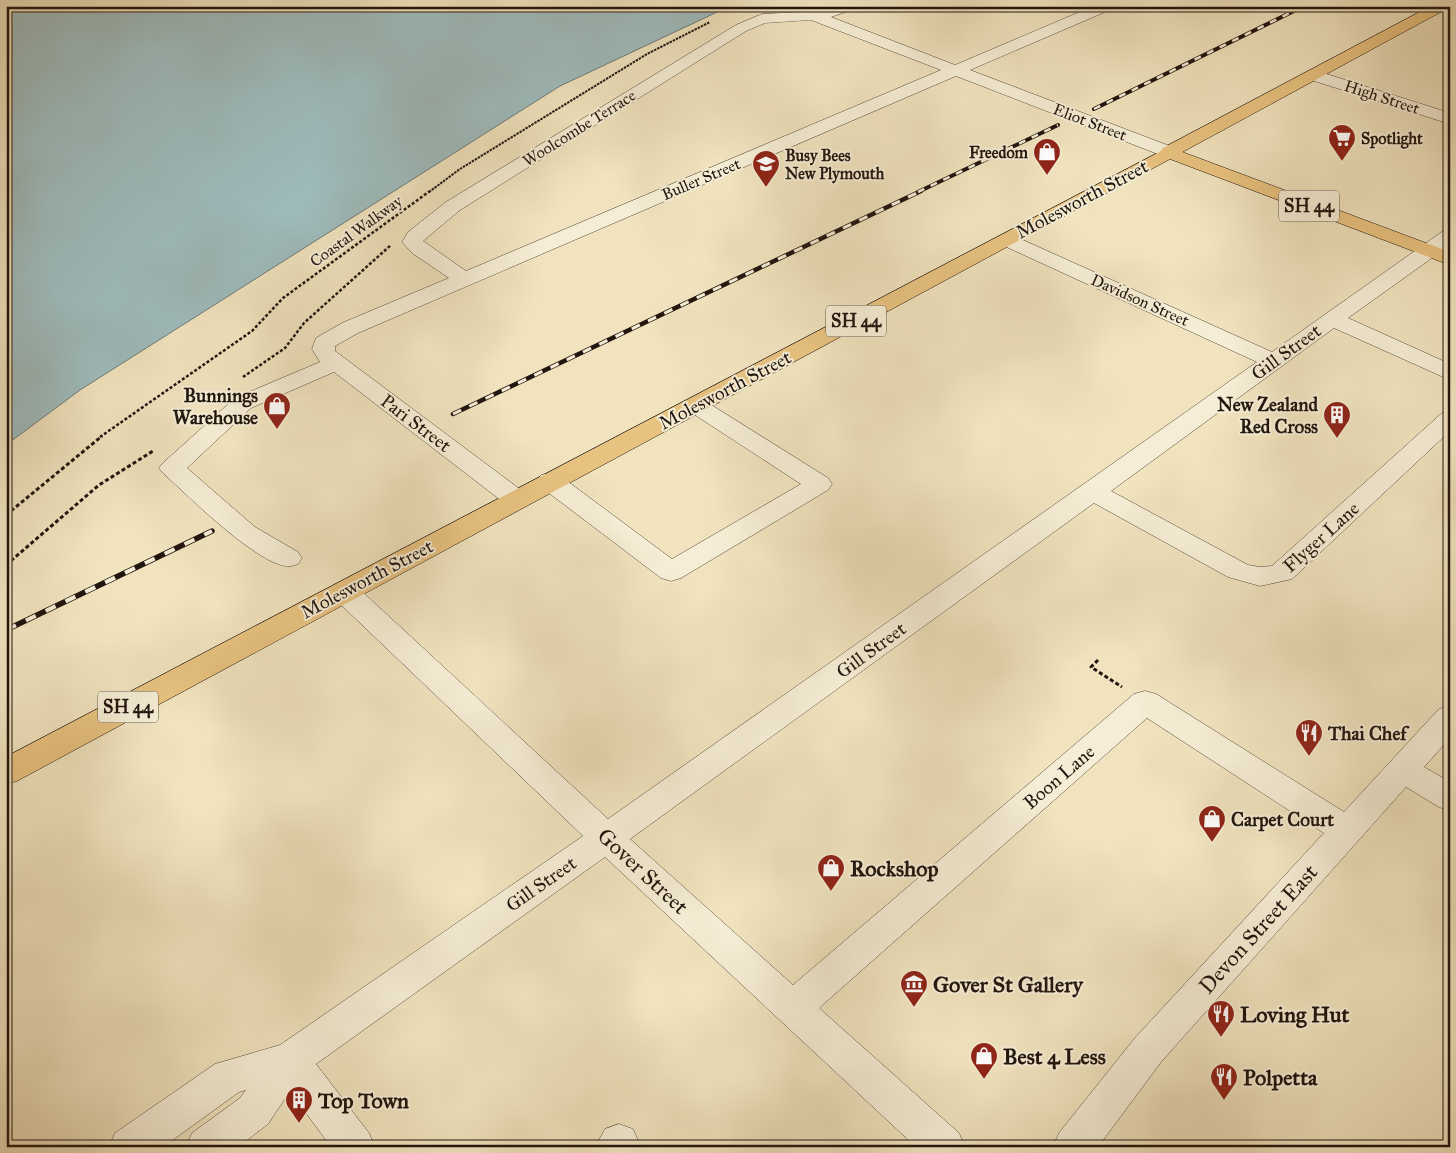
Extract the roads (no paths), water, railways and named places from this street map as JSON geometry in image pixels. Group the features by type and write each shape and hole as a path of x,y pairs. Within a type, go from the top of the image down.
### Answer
{"main road":[{"name":"Molesworth Street","path":"6,772 516,499 697,406 1443,6"},
{"name":"Eliot Street","path":"1169,152 1439,255"}],"street":[{"path":"814,16 849,6"},
{"path":"1061,6 1087,15"},
{"name":"Buller Street","path":"288,558 246,533 172,468 243,403 330,353 332,337 1107,6"},
{"name":"Eliot Street","path":"814,16 1169,152"},
{"name":"Woolcombe Terrace","path":"464,279 419,249 412,242 415,236 453,206 741,28 769,18 814,16"},
{"name":"High Street","path":"1314,75 1450,119"},
{"name":"Gill Street","path":"129,1147 229,1077 290,1060 607,838 1332,319 1439,255 1450,235"},
{"name":"Davidson Street","path":"1007,240 1274,361"},
{"path":"1332,319 1450,373"},
{"name":"Pari Street","path":"330,353 516,499"},
{"path":"550,481 670,572 818,484 697,406"},
{"name":"Flyger Lane","path":"1092,491 1238,571 1258,578 1267,578 1282,573 1450,418"},
{"name":"Gover Street","path":"345,592 607,838 946,1147"},
{"name":"Boon Lane","path":"793,1008 1145,702 1346,830"},
{"name":"Devon Street East","path":"1073,1147 1148,1050 1450,717"},
{"path":"1402,769 1450,798"},
{"path":"290,1060 356,1147"},
{"name":"Gill Street","path":"206,1147 254,1112 290,1060"}],"water":[{"path":"6,6 730,6 560,86 80,390 6,445"}],"railway":[{"path":"1094,109 1304,6"},
{"path":"918,192 1058,125"},
{"path":"453,414 921,191"},
{"path":"6,630 212,531"}],"place":[{"name":"Spotlight","path":"1342,162"},
{"name":"Freedom","path":"1047,176"},
{"name":"Busy Bees New Plymouth","path":"766,188"},
{"name":"Bunnings Warehouse","path":"277,430"},
{"name":"New Zealand Red Cross","path":"1337,439"},
{"name":"Thai Chef","path":"1309,757"},
{"name":"Carpet Court","path":"1212,843"},
{"name":"Rockshop","path":"831,892"},
{"name":"Gover St Gallery","path":"914,1008"},
{"name":"Loving Hut","path":"1221,1038"},
{"name":"Best 4 Less","path":"984,1080"},
{"name":"Polpetta","path":"1224,1101"},
{"name":"Top Town","path":"299,1124"}]}
